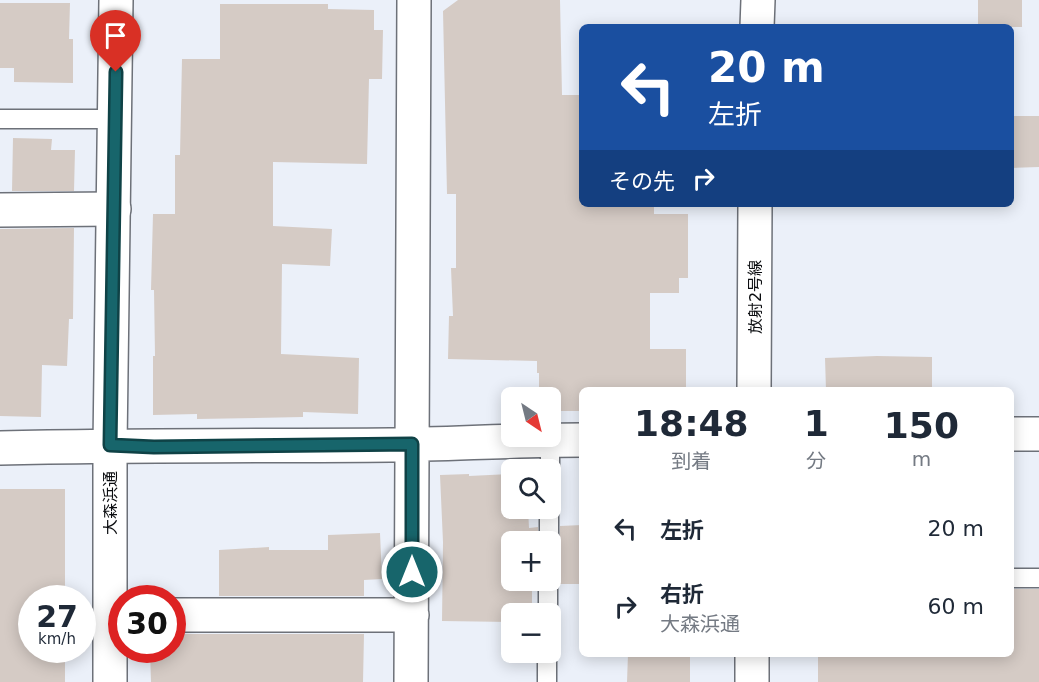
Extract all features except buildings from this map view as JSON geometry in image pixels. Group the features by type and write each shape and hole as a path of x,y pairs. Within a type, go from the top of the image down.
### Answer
{"street":[{"name":"大森浜通","path":"110,682 110,445 116,0"},
{"path":"411,682 414,0"},
{"path":"757,24 758,0"},
{"name":"放射2号線","path":"754,387 755,207"},
{"path":"0,210 114,209"},
{"path":"1014,434 1039,434"},
{"path":"0,448 110,445 166,447 412,444 550,455 579,441"},
{"path":"186,615 412,615"},
{"path":"752,657 752,682"}],"lane":[{"path":"0,119 115,119"},
{"path":"1014,578 1039,578"},
{"path":"547,663 547,682"}],"route":[{"path":"116,72 110,445 154,447 412,444 412,572"}]}
